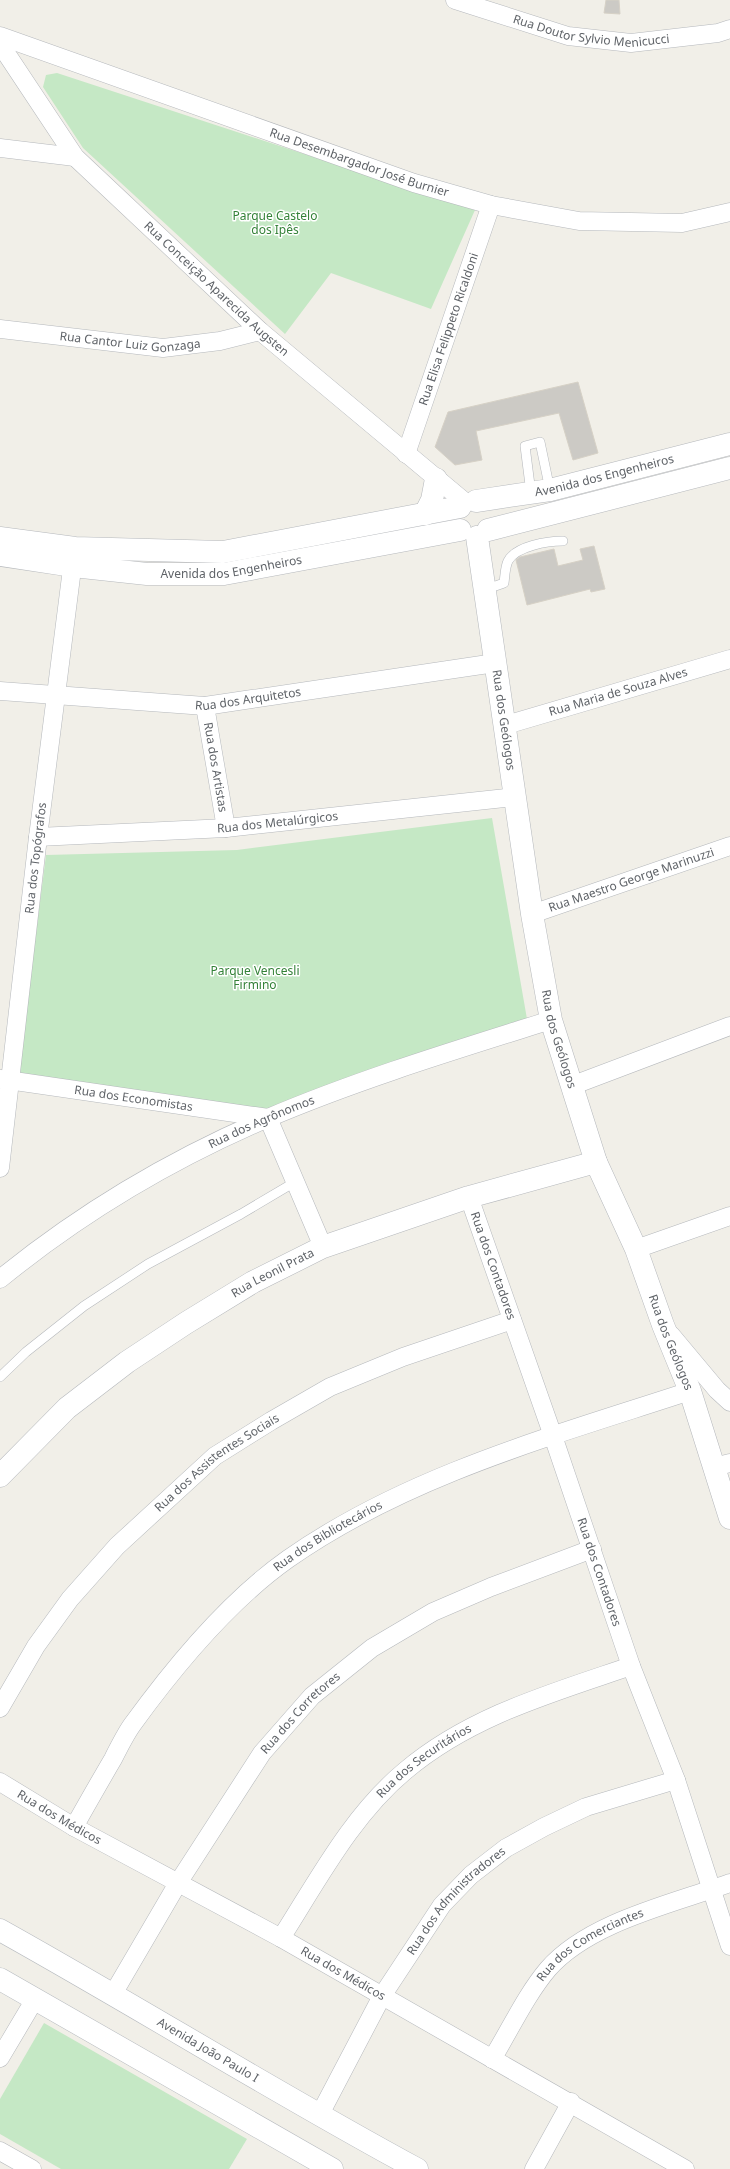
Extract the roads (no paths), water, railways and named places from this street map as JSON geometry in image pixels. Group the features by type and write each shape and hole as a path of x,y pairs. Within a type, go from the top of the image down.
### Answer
{"street":[{"name":"Rua Doutor Sylvio Menicucci","path":"455,0 568,36 631,43 718,33 730,29"},
{"name":"Rua Desembargador José Burnier","path":"0,36 414,183 491,205 579,221 682,223 730,212"},
{"name":"Rua Conceição Aparecida Augsten","path":"0,44 75,157 260,331 467,504"},
{"path":"0,148 75,157"},
{"name":"Rua Elisa Felippeto Ricaldoni","path":"406,454 491,205"},
{"name":"Rua Cantor Luiz Gonzaga","path":"0,329 163,348 220,341 260,331"},
{"name":"Avenida dos Engenheiros","path":"0,555 74,557 222,552 540,491 730,444"},
{"name":"Avenida dos Engenheiros","path":"0,538 147,574 224,574 475,532 588,505 730,468"},
{"path":"425,514 432,500 436,479"},
{"path":"581,482 588,505"},
{"path":"467,504 486,506 492,515 492,520 475,532 456,516 467,504"},
{"name":"Rua dos Geólogos","path":"475,532 506,725 532,914 550,1020 596,1162 636,1249 663,1324 722,1465 730,1518"},
{"name":"Rua dos Topógrafos","path":"0,1168 5,1080 57,696 74,557"},
{"name":"Rua Maria de Souza Alves","path":"506,725 730,659"},
{"name":"Rua dos Arquitetos","path":"0,691 205,706 495,663"},
{"name":"Rua dos Artistas","path":"205,706 226,828"},
{"name":"Rua dos Metalúrgicos","path":"38,837 226,828 515,797"},
{"name":"Rua Maestro George Marinuzzi","path":"532,914 730,846"},
{"name":"Rua dos Agrônomos","path":"0,1279 42,1245 114,1198 189,1156 268,1118 374,1077 550,1020"},
{"path":"571,1086 730,1026"},
{"name":"Rua dos Economistas","path":"5,1080 268,1118"},
{"path":"268,1118 323,1247"},
{"name":"Rua Leonil Prata","path":"0,1476 67,1408 126,1362 253,1282 323,1247 469,1197 596,1162"},
{"name":"Rua dos Contadores","path":"469,1197 553,1436 631,1666 676,1780 730,1946"},
{"path":"636,1249 730,1216"},
{"name":"Rua dos Assistentes Sociais","path":"0,1708 36,1646 70,1599 117,1546 216,1456 271,1421 330,1387 403,1357 512,1320"},
{"path":"663,1324 716,1390 730,1402"},
{"name":"Rua dos Bibliotecários","path":"74,1827 131,1726 174,1672 234,1605 287,1560 340,1525 424,1483 553,1436 690,1391"},
{"name":"Rua dos Corretores","path":"113,1994 178,1883 262,1753 312,1696 372,1648 432,1612 491,1587 592,1549"},
{"name":"Rua dos Securitários","path":"281,1938 339,1846 366,1811 404,1771 444,1742 489,1717 631,1666"},
{"name":"Rua dos Administradores","path":"319,2116 382,1996 442,1905 471,1874 506,1848 544,1826 586,1807 676,1780"},
{"name":"Rua dos Médicos","path":"0,1782 74,1827 281,1938 492,2059 571,2102 684,2169"},
{"name":"Rua dos Comerciantes","path":"492,2059 534,1989 548,1970 563,1955 607,1927 730,1884"},
{"name":"Avenida João Paulo I","path":"0,1930 113,1994 319,2116 417,2169"},
{"path":"0,1979 332,2169"},
{"path":"0,2058 35,1999"},
{"path":"534,2169 571,2102"},
{"path":"0,2151 32,2169"}],"lane":[{"path":"484,590 504,583 507,562 510,558 523,549 545,542 563,541"},
{"path":"0,1377 26,1352 84,1306 128,1276 241,1214 295,1182"}],"park label":[{"name":"Parque Castelo dos Ipês","path":"275,223"},
{"name":"Parque Vencesli Firmino","path":"255,978"}]}
